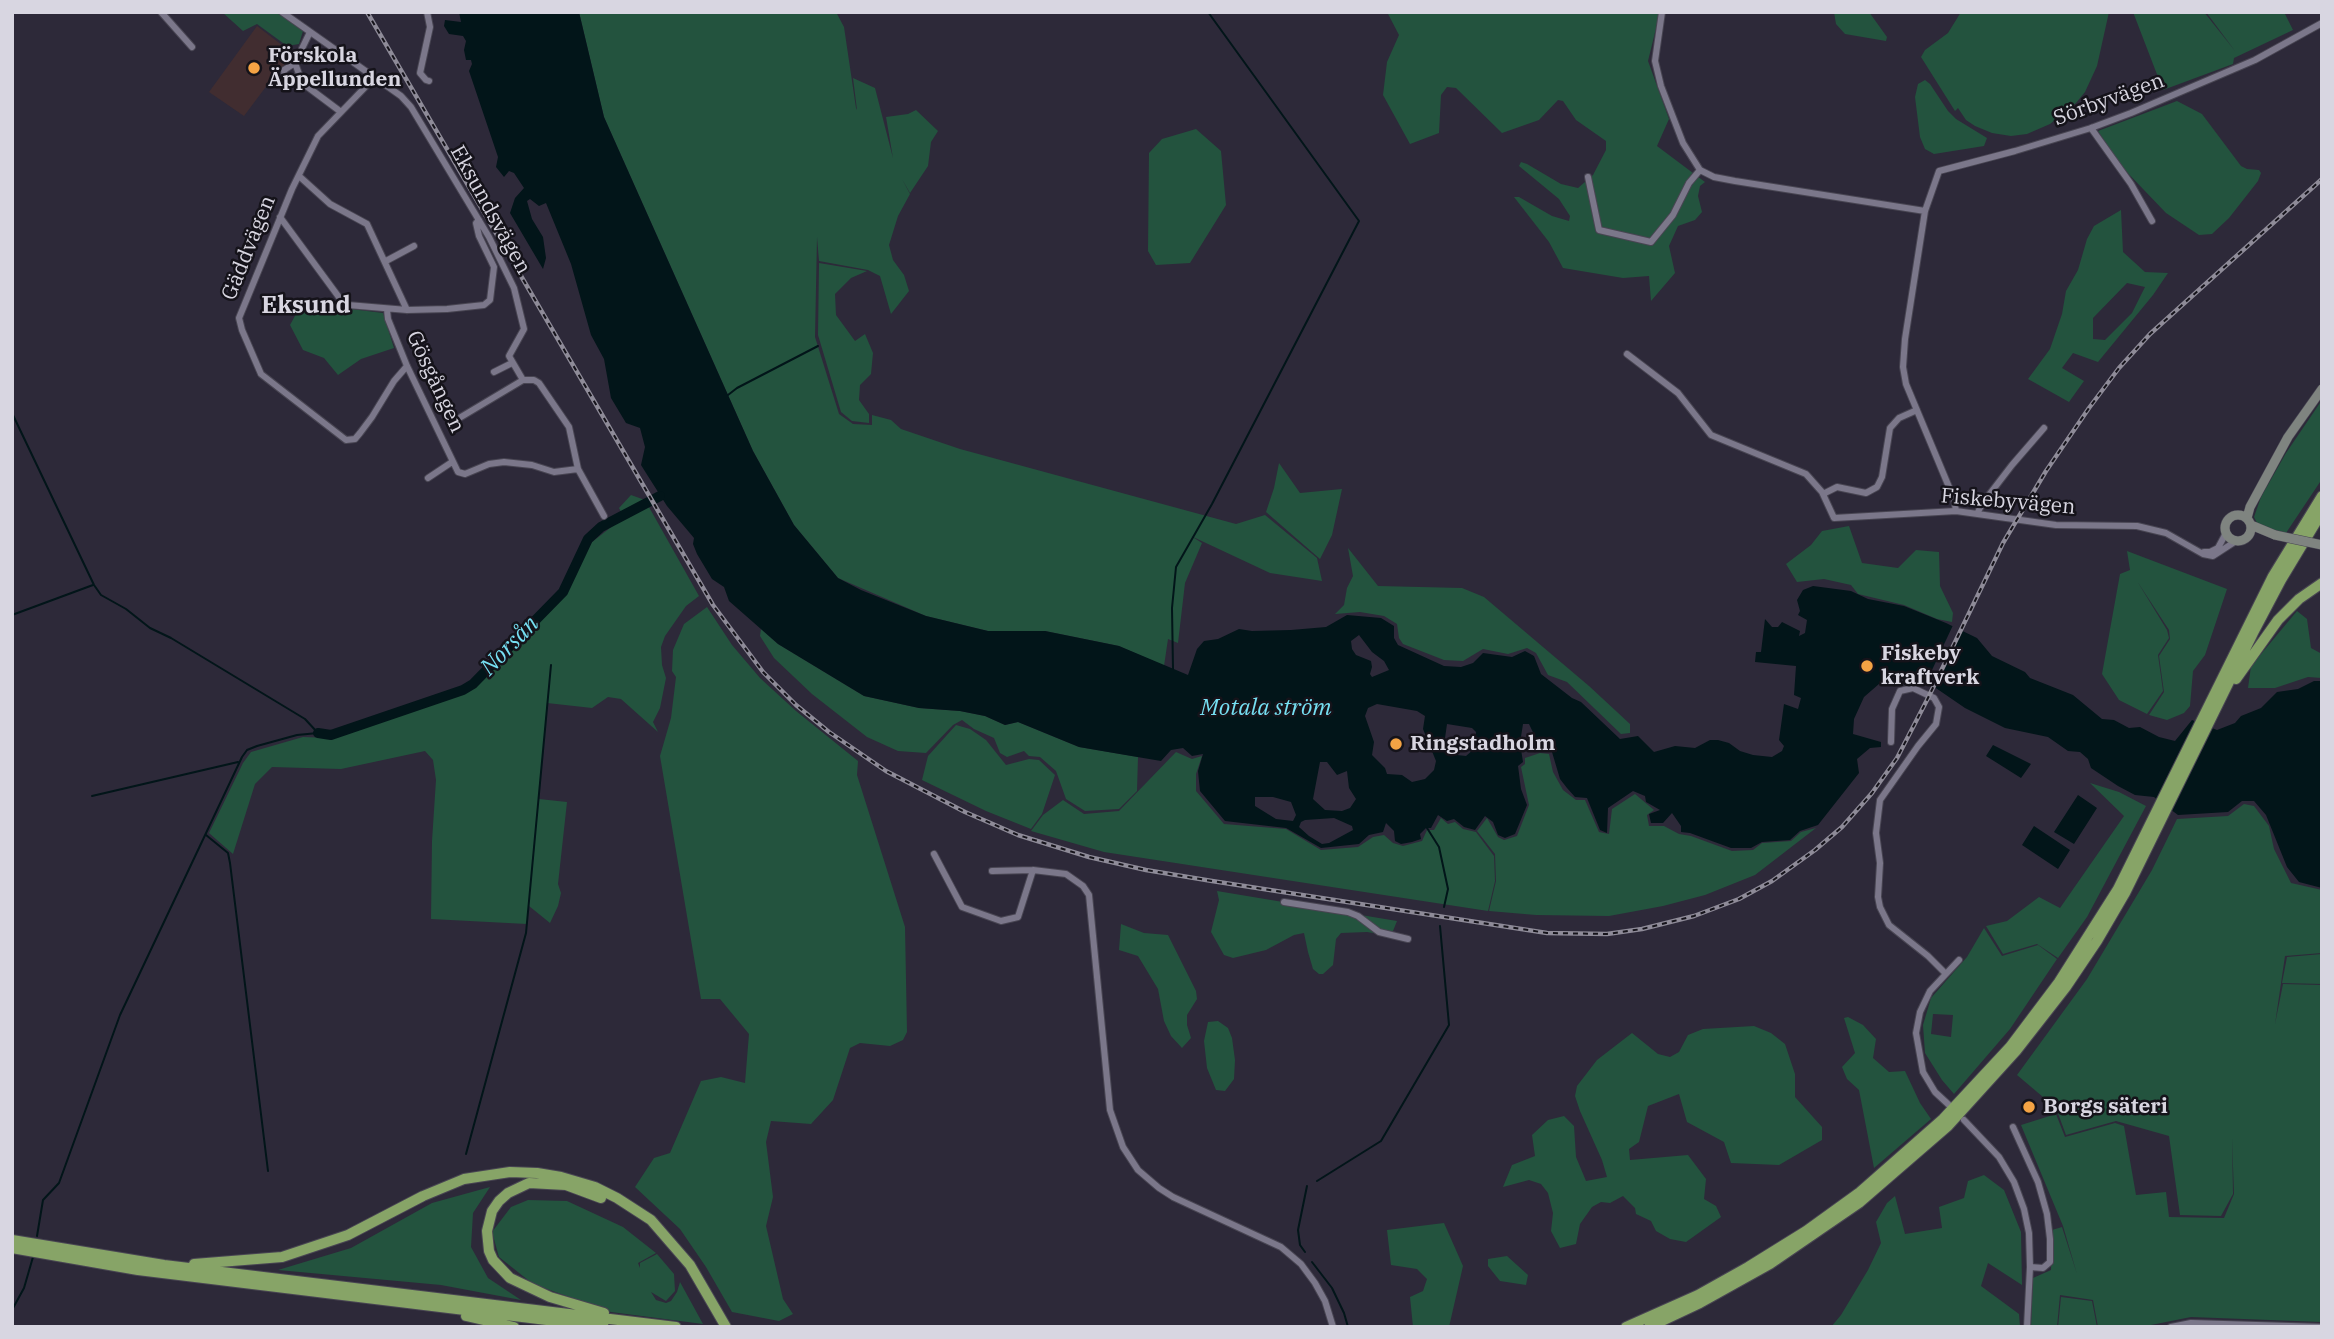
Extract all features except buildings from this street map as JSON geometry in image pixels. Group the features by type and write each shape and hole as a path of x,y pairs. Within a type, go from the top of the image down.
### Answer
{"highway":[{"path":"1649,1327 1734,1285 1811,1237 1869,1195 1948,1126 2003,1068 2066,987 2118,905 2273,576 2322,496"},
{"path":"2212,709 2227,688 2281,580 2322,512"},
{"path":"2227,688 2238,677 2284,612 2308,591 2322,583"},
{"path":"1626,1327 1718,1284 1806,1231 1860,1192 1943,1119 2003,1055 2059,982 2118,889 2158,819"},
{"path":"164,1265 282,1257 348,1235 423,1196 464,1180 510,1172 537,1173 572,1179 595,1187 639,1212 660,1229 680,1251 713,1309 718,1327"},
{"path":"644,1323 550,1297 510,1278 493,1260 487,1241 488,1221 499,1201 518,1187 542,1182 566,1185 608,1200 634,1216 665,1245 726,1327"},
{"path":"12,1240 164,1265 676,1327"},
{"path":"12,1248 138,1270 604,1327"},
{"path":"391,1301 514,1327"}],"street":[{"path":"161,12 192,47"},
{"name":"Eksundsvägen","path":"282,12 373,79 401,96 411,107 502,260 524,323 524,329 509,356 512,363"},
{"path":"427,12 430,27 420,73 425,80 429,80"},
{"path":"1662,12 1655,61 1661,86 1683,143 1700,170 1714,177 1735,181 1922,210"},
{"name":"Sörbyvägen","path":"1956,511 1954,499 1906,383 1903,357 1922,210 1939,171 2091,128 2255,60 2322,23"},
{"path":"295,62 310,33"},
{"name":"Gäddvägen","path":"373,79 318,136 280,217 239,318 261,374 346,440 351,441 372,417 394,381 407,366"},
{"path":"301,82 341,112"},
{"path":"2091,128 2131,184 2152,221"},
{"path":"1588,177 1599,230 1651,245 1700,170"},
{"path":"299,176 330,204 367,224 407,310"},
{"path":"280,217 336,295 348,305 387,310 447,309 484,305 490,300 494,267 477,230 476,223 479,220"},
{"path":"386,261 414,246"},
{"name":"Gösgången","path":"387,310 407,366 453,465"},
{"name":"Fiskebyvägen","path":"1627,354 1678,393 1711,435 1806,474 1823,494 1833,518 1978,512 2056,525 2146,527 2166,533 2195,550"},
{"path":"494,373 512,363 523,380"},
{"path":"461,418 523,380 534,380 569,427 578,469 604,516"},
{"path":"2249,536 2246,520 2250,507 2288,437 2322,389"},
{"path":"1823,494 1837,487 1866,494 1877,487 1882,477 1890,428 1899,418 1917,410"},
{"path":"1978,512 2012,465 2044,428"},
{"path":"428,478 453,465 461,474 489,464 504,462 532,465 554,472 578,469"},
{"path":"2195,550 2214,551 2222,544 2226,534 2225,527 2233,516 2273,534 2322,545"},
{"path":"2226,534 2236,541"},
{"path":"2195,550 2213,556 2249,536 2273,534"},
{"path":"1891,742 1892,709 1900,691 1913,688 1934,698 1939,706 1937,724 1880,800 1876,833 1881,863 1878,897 1880,908 1889,925 1928,956 1945,974"},
{"path":"934,854 961,908 1001,921 1018,916 1033,870"},
{"path":"992,871 1033,870 1066,874 1083,886 1088,895 1110,1110 1123,1147 1138,1170 1166,1193 1272,1243 1301,1264 1325,1301 1333,1327"},
{"path":"1284,902 1348,912 1359,916 1379,932 1408,939"},
{"path":"1949,1105 1936,1092 1923,1072 1917,1051 1916,1033 1920,1012 1930,991 1959,960"},
{"path":"1964,1120 1999,1157 2014,1182 2024,1209 2029,1233 2030,1268 2027,1327"},
{"path":"2013,1127 2038,1182 2047,1214 2050,1262 2043,1268 2030,1268"},
{"path":"2171,1327 2191,1323 2322,1326"}],"shaded area":[{"name":"Förskola Äppellunden","path":"257,26 295,55 277,72 244,116 209,92"}],"green space":[{"path":"222,12 276,12 303,31 299,44 287,46 257,24 243,31"},
{"path":"579,12 836,12 844,27 856,108 857,110 853,78 875,88 893,158 886,117 916,110 938,131 931,142 928,166 910,193 902,179 910,194 898,216 889,245 893,260 904,275 909,291 891,314 880,276 868,270 819,261 817,237 815,337 839,414 853,424 872,425 872,415 891,420 901,429 960,449 1236,524 1265,515 1317,558 1322,581 1270,573 1191,536 1202,543 1185,583 1178,643 1168,639 1164,666 1119,646 1045,631 988,631 926,616 838,578 794,525 753,451 604,117"},
{"path":"1387,12 1660,12 1648,61 1669,119 1657,146 1705,182 1700,186 1698,196 1702,212 1695,220 1678,226 1669,246 1675,273 1651,301 1649,276 1623,278 1563,268 1549,242 1514,197 1519,197 1552,216 1569,221 1570,216 1559,199 1519,166 1521,162 1527,164 1561,184 1578,188 1593,175 1606,150 1606,141 1576,120 1563,101 1558,100 1539,120 1502,133 1456,88 1447,87 1441,95 1439,133 1410,144 1383,95 1387,62 1399,35"},
{"path":"1834,12 1869,12 1887,37 1886,41 1845,34 1836,24"},
{"path":"1961,12 2109,12 2097,66 2085,92 2050,124 2027,134 2011,136 1992,133 1975,126 1966,120 1958,108 1955,111 1921,57 1925,50 1948,33"},
{"path":"2133,12 2204,12 2235,51 2206,12 2284,12 2293,30 2234,58 2233,64 2163,90"},
{"path":"1925,80 1956,119 1987,138 1984,146 1934,154 1925,149 1920,137 1915,97 1918,84"},
{"path":"2177,101 2202,114 2241,166 2259,170 2261,173 2258,181 2229,218 2212,234 2199,235 2166,213 2122,167 2098,131"},
{"path":"1196,129 1221,151 1226,205 1190,263 1156,265 1148,251 1149,153 1162,139"},
{"path":"2121,210 2123,252 2145,272 2168,273 2098,362 2073,353 2062,368 2084,381 2069,402 2028,379 2050,349 2062,314 2066,291 2078,270 2087,239 2094,226","holes":["2127,283 2145,287 2132,313 2105,340 2093,339 2093,318"]},
{"path":"819,263 867,271 851,278 835,294 836,315 855,341 865,334 873,353 871,374 860,385 859,400 869,414 869,423 852,421 841,412 818,335"},
{"path":"334,302 343,308 383,313 394,348 361,359 338,375 324,358 303,350 290,325 296,314"},
{"path":"2322,400 2322,479 2286,533 2258,525 2254,517 2261,497 2286,453"},
{"path":"1279,463 1300,493 1342,489 1332,535 1320,559 1266,512"},
{"path":"631,495 645,500 699,596 686,606 665,636 661,647 666,678 660,708 653,722 658,732 621,699 608,697 592,708 547,703 539,799 567,802 558,884 561,893 550,923 529,906 527,924 431,919 436,780 433,760 425,751 341,769 272,767 255,784 233,854 209,833 251,752 303,737 331,738 456,696 477,686 564,596 587,546 624,517 619,508"},
{"path":"1849,526 1862,563 1898,568 1916,550 1939,552 1940,586 1953,613 1952,622 1937,619 1904,605 1858,594 1851,585 1824,579 1797,582 1786,564 1811,545 1822,531"},
{"path":"1348,548 1378,586 1462,588 1484,597 1630,724 1630,733 1621,734 1567,682 1548,675 1536,653 1527,648 1508,654 1483,649 1463,661 1444,660 1403,644 1399,638 1397,624 1384,616 1360,612 1335,614 1344,605 1347,588 1353,576"},
{"path":"2127,551 2227,589 2205,655 2193,671 2190,706 2184,713 2167,720 2149,715 2164,692 2159,656 2170,639 2169,630 2137,581 2167,630 2169,638 2158,655 2163,691 2147,714 2119,700 2102,674 2120,574 2130,570"},
{"path":"707,607 732,645 760,678 858,761 857,775 905,927 907,1032 903,1040 890,1046 860,1043 850,1048 833,1100 811,1124 771,1121 766,1142 773,1197 766,1226 783,1299 793,1314 779,1321 732,1312 680,1229 635,1187 654,1158 670,1153 701,1081 721,1077 745,1083 749,1034 720,999 701,999 660,756 671,718 676,677 672,671 673,650 684,624"},
{"path":"2297,611 2307,619 2311,648 2322,654 2322,678 2308,677 2275,688 2248,688 2251,666"},
{"path":"761,629 778,644 864,696 919,708 985,716 1005,725 1018,722 1079,747 1138,757 1137,791 1119,809 1085,811 1066,799 1056,771 1040,757 1029,756 1024,751 1007,757 1000,753 994,738 962,720 953,725 926,753 898,751 867,737 812,694 774,658 760,636"},
{"path":"956,725 970,729 986,740 1006,765 1029,759 1039,760 1055,775 1042,814 1031,829 922,780 928,756"},
{"path":"1176,752 1192,759 1202,756 1196,774 1196,791 1224,824 1286,829 1321,850 1358,847 1373,837 1384,835 1393,843 1403,846 1422,841 1427,830 1434,830 1441,818 1448,824 1455,822 1463,829 1476,832 1494,856 1495,881 1488,911 1104,852 1031,831 1043,815 1063,800 1084,814 1119,811"},
{"path":"1540,753 1549,754 1553,772 1563,790 1576,800 1585,800 1599,832 1609,834 1612,809 1635,794 1654,810 1647,815 1649,826 1664,826 1679,834 1732,851 1753,850 1762,843 1791,841 1801,832 1816,828 1755,875 1705,895 1663,906 1609,916 1489,911 1496,881 1495,854 1477,831 1487,818 1498,837 1504,840 1517,836 1529,805 1521,767 1525,764 1525,758"},
{"path":"2090,783 2119,792 2146,806 2087,917 2058,958 2037,944 2003,954 1986,926 2007,921 2039,897 2060,908 2124,816"},
{"path":"2244,804 2254,806 2269,826 2274,849 2291,883 2322,890 2322,953 2285,956 2275,1024 2283,984 2322,985 2322,1322 2191,1317 2141,1327 2098,1327 2093,1300 2060,1295 2057,1327 2031,1327 2033,1278 2051,1270 2052,1230 2062,1227 2077,1274 2063,1226 2021,1125 2056,1114 2065,1137 2115,1123 2124,1126 2136,1195 2166,1192 2169,1217 2224,1218 2234,1194 2232,1138 2233,1194 2221,1216 2180,1215 2169,1136 2116,1121 2066,1135 2056,1108 2017,1075 2087,979 2152,870 2177,819 2228,816"},
{"path":"1217,891 1397,921 1391,936 1367,932 1341,933 1336,939 1333,965 1323,974 1319,974 1313,969 1304,933 1294,935 1266,950 1233,958 1224,955 1211,932 1219,900"},
{"path":"1121,924 1144,933 1168,935 1196,991 1197,999 1187,1015 1191,1038 1182,1048 1171,1036 1164,1021 1158,989 1138,956 1119,950"},
{"path":"1984,928 2002,956 2038,945 2057,959 2010,1029 1954,1094 1925,1053 1923,1025 1931,998 1967,957","holes":["1933,1014 1953,1015 1951,1037 1931,1034"]},
{"path":"2322,954 2322,984 2282,983 2287,957"},
{"path":"1848,1017 1863,1025 1876,1039 1873,1058 1889,1072 1905,1071 1931,1119 1874,1168 1859,1090 1847,1079 1842,1067 1855,1053 1844,1018"},
{"path":"1218,1021 1228,1028 1235,1060 1234,1079 1225,1091 1216,1090 1207,1068 1204,1041 1208,1022"},
{"path":"1754,1026 1771,1033 1785,1044 1795,1074 1795,1097 1822,1127 1822,1140 1779,1165 1731,1163 1724,1142 1687,1122 1679,1094 1648,1106 1639,1142 1629,1149 1630,1160 1688,1155 1706,1179 1704,1199 1716,1206 1721,1217 1686,1242 1670,1239 1656,1231 1651,1221 1636,1214 1635,1208 1623,1196 1610,1203 1601,1202 1592,1207 1580,1224 1576,1244 1560,1248 1551,1231 1553,1213 1548,1193 1541,1184 1529,1180 1503,1187 1512,1165 1535,1156 1532,1135 1548,1120 1564,1116 1574,1126 1576,1157 1586,1181 1607,1177 1575,1096 1577,1086 1597,1060 1632,1033 1658,1054 1670,1057 1679,1052 1688,1035 1703,1029"},
{"path":"1984,1175 2004,1190 2021,1232 2022,1285 1988,1263 1981,1286 2019,1314 2020,1327 1831,1327 1868,1270 1881,1243 1876,1222 1887,1203 1895,1196 1905,1234 1942,1228 1939,1207 1964,1198 1968,1181"},
{"path":"490,1187 473,1213 471,1247 488,1278 521,1300 441,1285 278,1270 351,1248 432,1203"},
{"path":"528,1200 567,1201 623,1227 656,1253 638,1263 640,1268 640,1263 657,1254 674,1274 675,1291 666,1301 651,1292 656,1300 666,1303 671,1301 680,1282 703,1324 611,1312 533,1284 499,1257 492,1232 511,1207"},
{"path":"1444,1223 1463,1266 1449,1327 1413,1327 1410,1297 1423,1291 1427,1279 1417,1269 1391,1265 1387,1230"},
{"path":"1507,1256 1528,1275 1526,1285 1500,1281 1488,1266 1488,1259"},
{"path":"2061,1297 2092,1301 2097,1327 2058,1327"}],"water":[{"name":"Motala ström","path":"459,12 579,12 604,117 753,451 794,525 838,578 861,590 926,616 988,631 1045,631 1119,646 1188,675 1197,649 1204,641 1218,639 1239,629 1252,631 1326,627 1347,615 1381,618 1394,626 1394,638 1398,645 1444,666 1461,667 1473,663 1483,653 1512,657 1525,651 1534,656 1541,674 1581,702 1620,739 1638,736 1654,752 1675,746 1695,748 1710,740 1729,743 1740,751 1753,755 1772,757 1782,751 1784,746 1779,740 1784,704 1798,709 1801,698 1794,695 1796,666 1755,662 1756,652 1761,652 1765,619 1772,627 1778,627 1782,622 1800,631 1799,636 1805,633 1807,620 1798,615 1800,611 1797,600 1803,590 1813,586 1851,591 1868,599 1904,606 1946,623 1977,638 1992,656 2025,672 2030,678 2073,695 2102,719 2114,720 2129,728 2140,727 2159,737 2175,741 2192,720 2217,730 2261,708 2277,692 2322,681 2322,888 2299,882 2287,867 2266,815 2254,801 2242,801 2228,812 2178,815 2154,797 2135,795 2118,786 2091,768 2088,759 2080,752 2068,751 2048,737 2005,728 1965,708 1911,671 1887,677 1864,697 1854,719 1853,734 1881,742 1881,747 1870,748 1857,759 1859,773 1818,825 1800,831 1790,840 1762,842 1751,848 1731,848 1681,832 1681,826 1672,813 1663,823 1651,823 1649,814 1660,810 1646,802 1645,796 1633,791 1608,808 1607,833 1600,830 1587,798 1575,797 1567,788 1560,779 1552,752 1541,749 1529,724 1523,724 1520,743 1523,762 1518,766 1521,789 1527,805 1515,834 1505,838 1498,835 1493,822 1485,816 1475,830 1464,827 1454,819 1447,821 1438,815 1431,828 1426,828 1420,834 1421,839 1412,842 1401,844 1395,841 1394,831 1386,823 1383,832 1369,835 1359,844 1321,848 1286,828 1225,821 1200,791 1198,771 1203,754 1192,756 1183,748 1171,750 1161,761 1108,752 1079,747 1018,722 1005,725 985,716 919,708 864,696 778,644 729,601 724,587 712,579 697,554 694,538 667,506 641,465 645,447 640,428 626,423 611,398 604,359 591,335 571,264 546,203 539,206 530,199 527,201 532,219 543,237 546,258 543,269 510,213 515,198 524,188 514,173 509,171 504,177 496,167 498,157 469,71 471,60 466,60 466,41 463,36 449,34 444,26 445,20 461,22","holes":["1359,635 1389,670 1372,677 1371,661 1356,655 1351,641","1377,704 1417,711 1425,716 1423,729 1436,761 1434,770 1425,779 1412,782 1402,775 1387,774 1385,768 1372,755 1374,742 1365,716 1368,708","1447,724 1472,728 1476,732 1474,749 1466,756 1448,754 1445,738","1320,762 1327,762 1337,775 1347,771 1349,788 1356,799 1350,808 1342,811 1325,810 1313,799","1255,797 1273,797 1291,802 1296,815 1293,821 1276,819 1255,806","1334,818 1352,826 1353,830 1322,844 1299,827 1301,822"]},
{"path":"1993,745 2031,764 2021,778 1986,756"},
{"path":"2078,795 2097,808 2074,844 2054,832"},
{"path":"2034,826 2070,850 2058,869 2022,845"}],"pier":[{"path":"1954,623 1964,628 1934,691 1925,685"}],"waterway":[{"path":"1173,669 1172,608 1176,567 1212,504 1359,221 1208,12"},
{"path":"728,395 818,346"},
{"path":"12,413 101,595 126,609 150,628 305,719 317,732"},
{"name":"Norsån","path":"318,733 331,735 463,690 473,684 563,592 588,539 601,527 660,496"},
{"path":"12,615 93,585"},
{"path":"466,1154 526,933 551,665"},
{"path":"37,1236 43,1200 59,1183 120,1015 242,757 247,750 257,746 297,735 318,733"},
{"path":"92,796 238,762"},
{"path":"1427,828 1439,847 1448,889 1444,907"},
{"path":"206,835 228,853 230,863 268,1171"},
{"path":"1317,1181 1381,1141 1449,1025 1440,926"},
{"path":"1305,1252 1300,1245 1298,1230 1307,1186"},
{"path":"12,1310 24,1288 33,1257"},
{"path":"1312,1262 1332,1288 1348,1327"}],"railway":[{"path":"367,12 713,605 763,672 796,705 829,732 886,771 965,812 1018,835 1089,857 1212,881 1547,933 1607,934 1642,929 1694,916 1739,899 1772,881 1842,827 1872,793 1897,758 2003,543 2046,471 2089,408 2119,368 2150,334 2322,179"}],"place":[{"name":"Förskola Äppellunden","path":"254,68"},
{"name":"Fiskeby kraftverk","path":"1867,666"},
{"name":"Ringstadholm","path":"1396,744"},
{"name":"Borgs säteri","path":"2029,1107"}],"district":[{"name":"Eksund","path":"306,306"}]}
